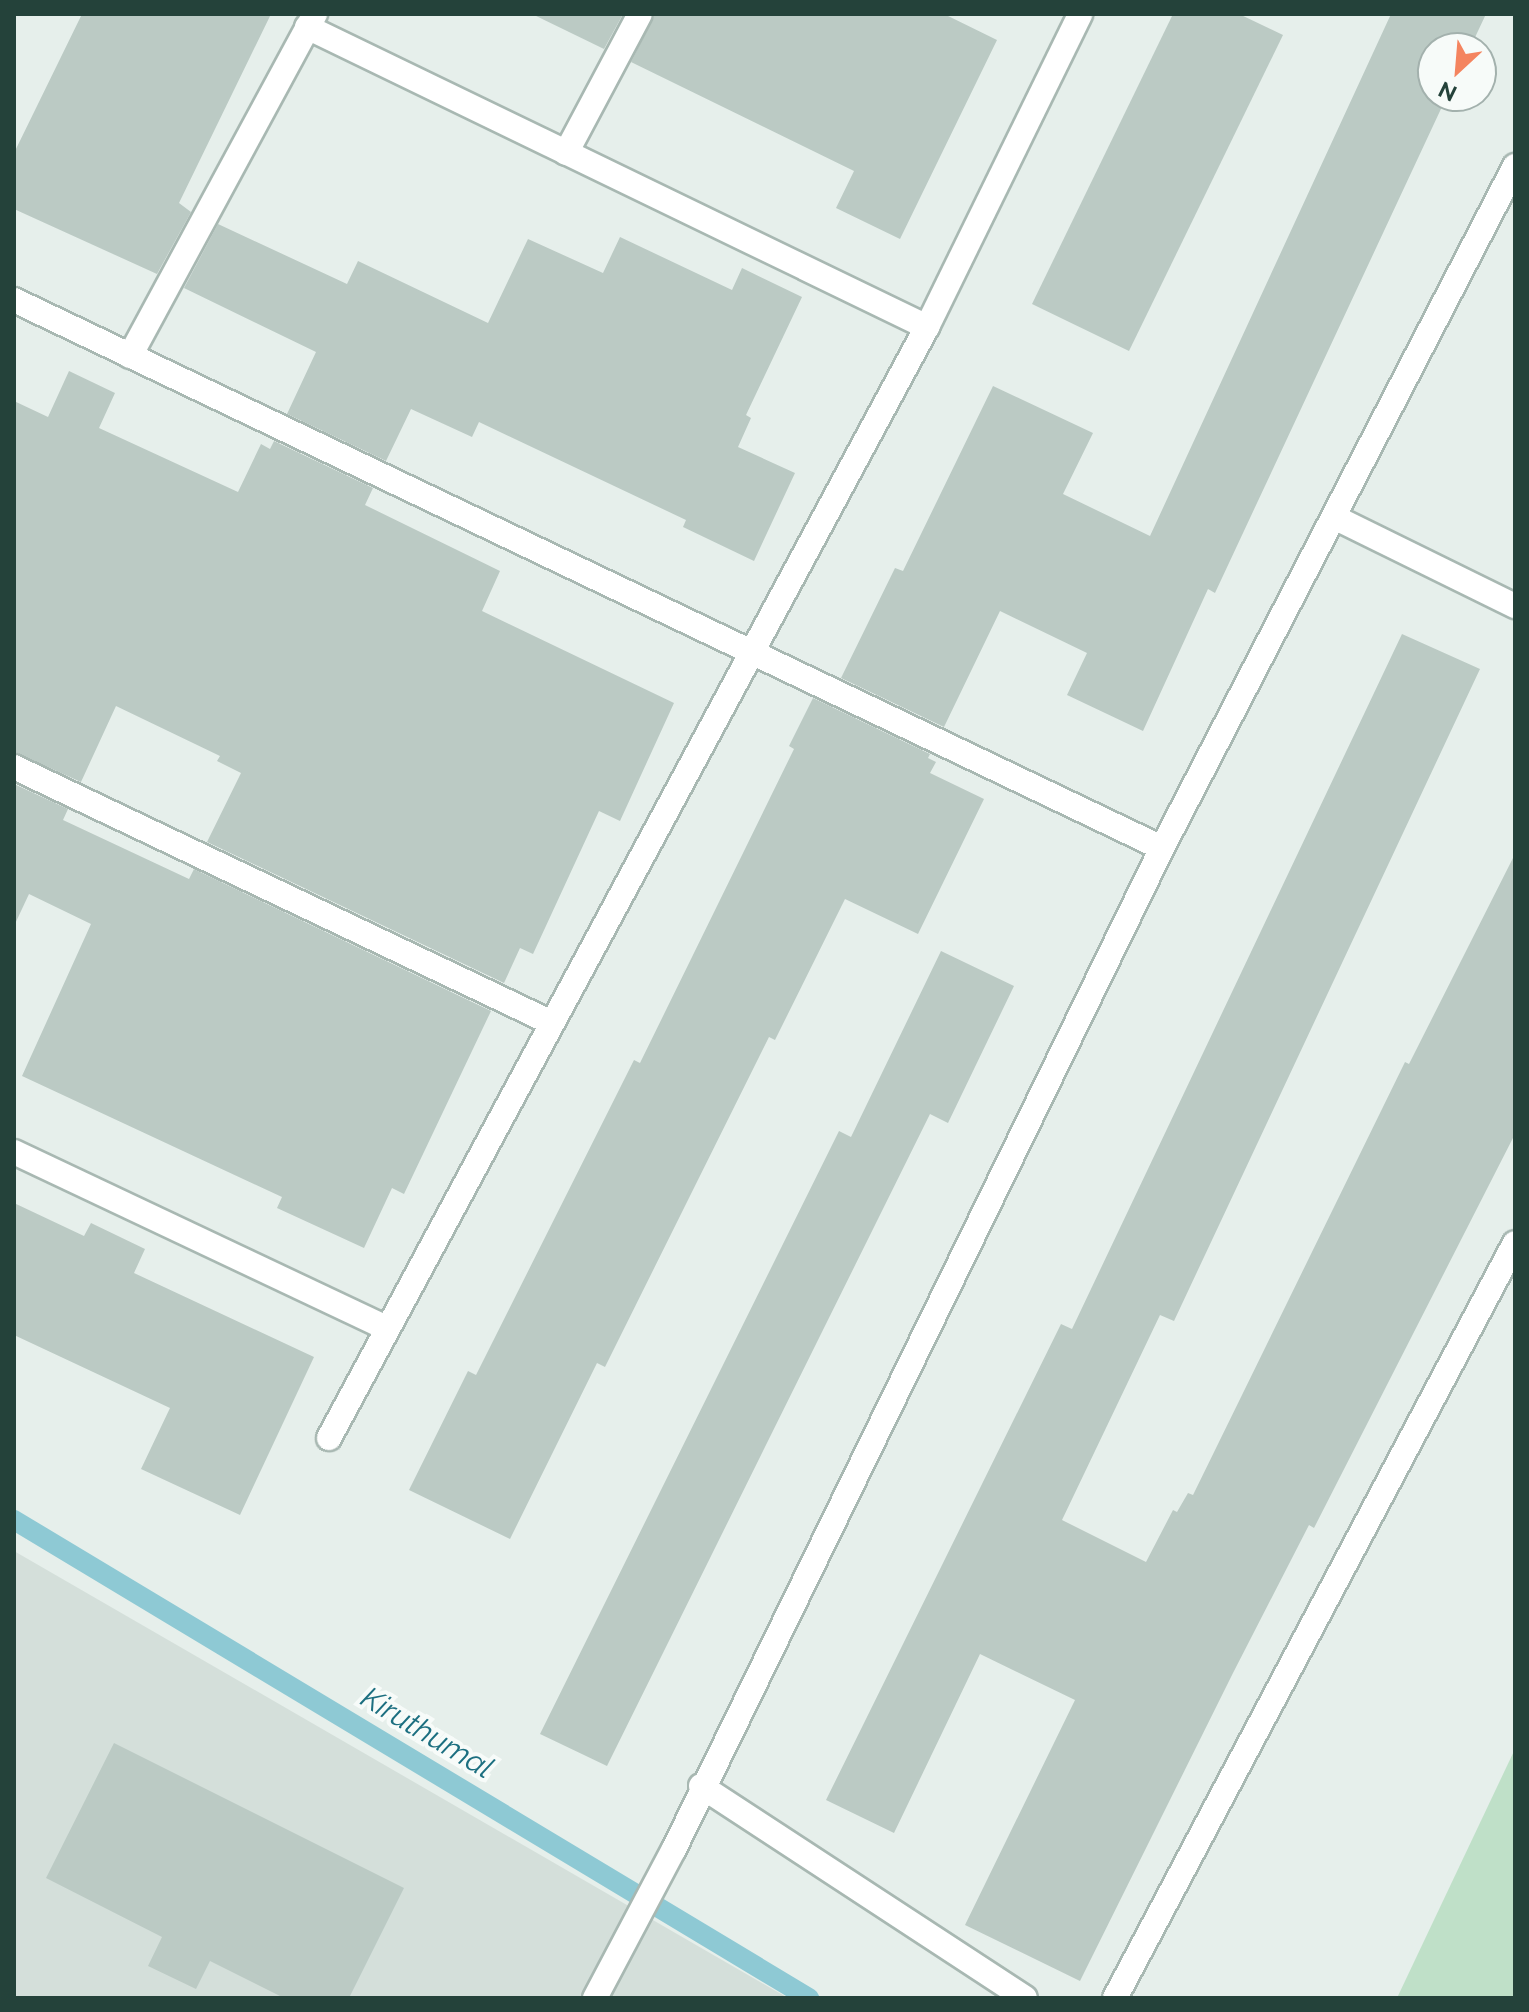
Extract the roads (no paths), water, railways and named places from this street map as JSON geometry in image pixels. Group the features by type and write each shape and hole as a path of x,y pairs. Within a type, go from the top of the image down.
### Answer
{"street":[{"path":"566,153 640,14"},
{"path":"329,1438 927,327 1080,14"},
{"path":"130,356 311,21 566,153 927,327"},
{"path":"595,1998 674,1849 701,1786 1162,848 1515,166"},
{"path":"14,300 1162,848"},
{"path":"1334,517 1515,606"},
{"path":"14,767 552,1023"},
{"path":"14,1152 387,1328"},
{"path":"1115,1998 1515,1243"},
{"path":"701,1786 1025,1998"}],"waterway":[{"name":"Kiruthumal","path":"14,1520 809,1998"}]}
